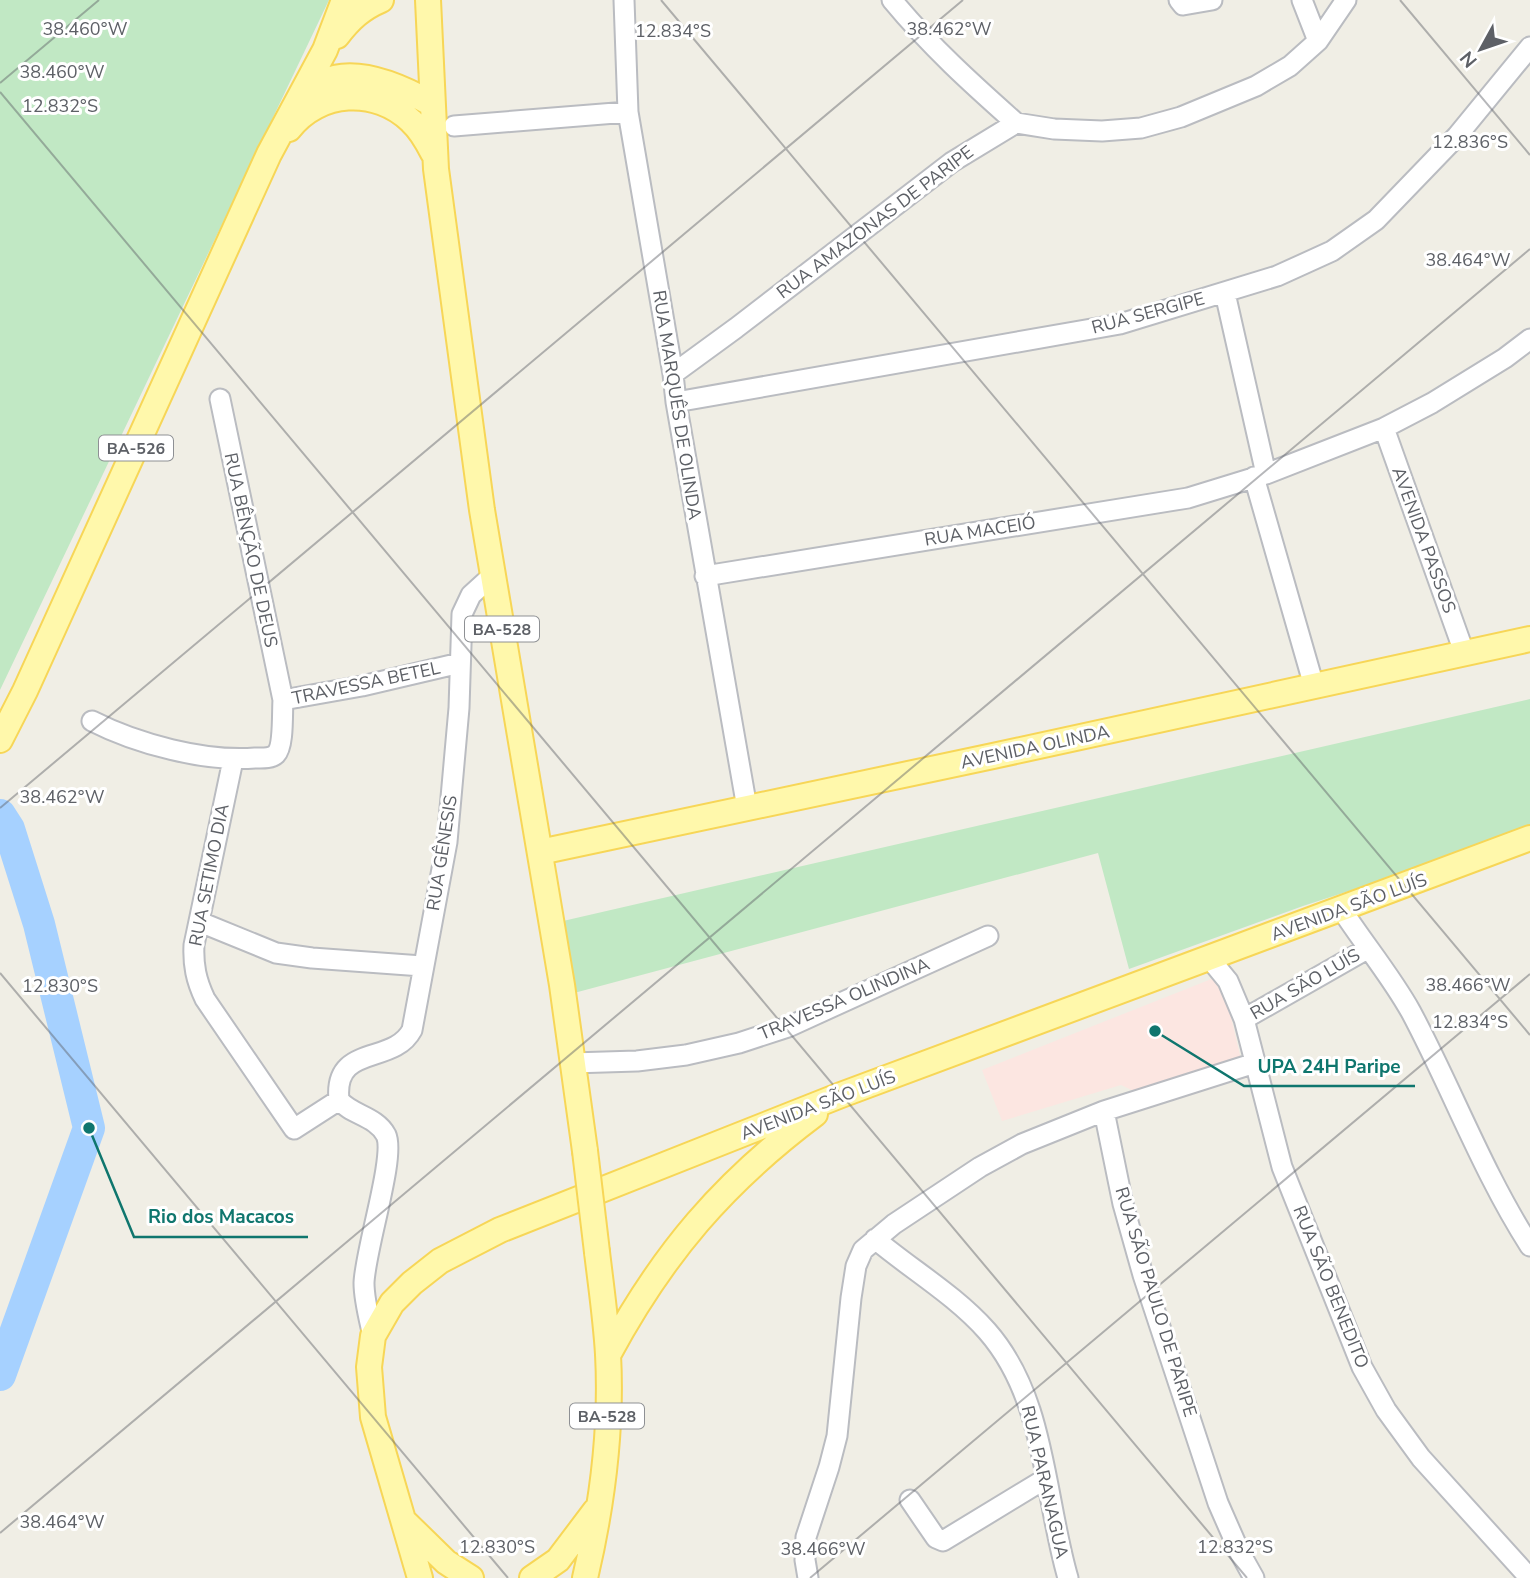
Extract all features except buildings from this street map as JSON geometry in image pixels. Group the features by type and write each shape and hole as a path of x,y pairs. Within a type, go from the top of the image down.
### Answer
{"main road":[{"name":"BA-526","path":"0,740 25,691 269,155 325,50 344,0"},
{"name":"BA-526","path":"325,50 352,17 368,5 382,0"},
{"name":"BA-528","path":"428,0 435,156 480,497 540,852 572,1063 585,1151 608,1355 607,1435 599,1505 585,1578"},
{"path":"286,122 308,93 318,84 333,79 365,77 384,81 432,104"},
{"path":"269,155 293,124 304,115 320,104 348,96 367,98 388,106 409,119 423,134 435,156"},
{"name":"AVENIDA OLINDA","path":"540,852 1530,639"},
{"name":"AVENIDA SÃO LUÍS","path":"420,1578 373,1417 369,1367 373,1336 392,1303 440,1261 500,1230 841,1095 1530,838"},
{"path":"608,1355 652,1280 705,1211 768,1151 841,1095"},
{"path":"532,1578 558,1560 599,1505"},
{"path":"404,1520 446,1562 471,1578"}],"street":[{"name":"RUA MARQUÊS DE OLINDA","path":"624,0 628,112 705,576 747,808"},
{"path":"892,0 922,36 961,75 1016,123 1054,129 1102,131 1141,128 1181,117 1256,86 1290,66 1318,41 1346,0"},
{"path":"1179,0 1183,5 1212,0"},
{"path":"1302,0 1318,41"},
{"name":"RUA SERGIPE","path":"676,402 1121,324 1277,276 1332,251 1376,220 1457,136 1530,47"},
{"path":"432,104 454,126"},
{"path":"435,156 441,140 454,126 628,112"},
{"name":"RUA AMAZONAS DE PARIPE","path":"673,374 952,162 1016,123"},
{"path":"1224,293 1260,476 1314,686"},
{"name":"RUA MACEIÓ","path":"705,576 1188,498 1260,476 1384,428 1432,403 1530,339"},
{"name":"RUA BÊNÇÃO DE DEUS","path":"220,400 283,700"},
{"name":"AVENIDA PASSOS","path":"1384,428 1464,652"},
{"name":"RUA GÊNESIS","path":"339,1100 340,1077 352,1062 396,1047 412,1030 447,842 455,767 462,614 471,595 493,575"},
{"name":"TRAVESSA BETEL","path":"233,760 269,757 277,753 281,738 283,700 362,686 460,663"},
{"path":"92,721 136,739 233,760"},
{"name":"RUA SETIMO DIA","path":"233,760 194,945 193,962 197,981 205,999 294,1129 339,1100"},
{"path":"1342,910 1409,1009 1451,1090 1476,1146 1530,1247"},
{"path":"200,922 276,953 422,966"},
{"name":"TRAVESSA OLINDINA","path":"572,1063 637,1061 686,1055 739,1043 788,1027 988,936"},
{"name":"RUA SÃO LUÍS","path":"1244,1019 1367,949"},
{"name":"RUA SÃO BENEDITO","path":"1210,958 1228,981 1244,1019 1282,1167 1362,1367 1386,1410 1421,1458 1527,1575"},
{"path":"808,1578 805,1560 806,1537 830,1467 837,1436 856,1266 863,1250 894,1224 979,1167 1022,1144 1104,1111 1255,1063"},
{"path":"339,1100 380,1126 389,1144 369,1241 364,1283 373,1336"},
{"name":"RUA SÃO PAULO DE PARIPE","path":"1104,1111 1123,1204 1143,1275 1219,1503 1240,1553 1254,1578"},
{"name":"RUA PARANAGUA","path":"875,1239 965,1310 1008,1357 1037,1435 1068,1578"},
{"path":"910,1500 936,1538 943,1541 1045,1479"}],"shaded area":[{"path":"1214,978 1229,1009 1241,1059 1138,1093 1121,1085 1002,1121 982,1070"}],"green space":[{"path":"0,0 329,0 0,690"},
{"path":"1530,699 1530,832 1303,906 1129,969 1098,853 574,993 563,921"}],"waterway":[{"path":"0,815 9,829 39,924 89,1128 0,1375"}],"place":[{"name":"UPA 24H Paripe","path":"1155,1031"},
{"name":"Rio dos Macacos","path":"89,1128"}]}
